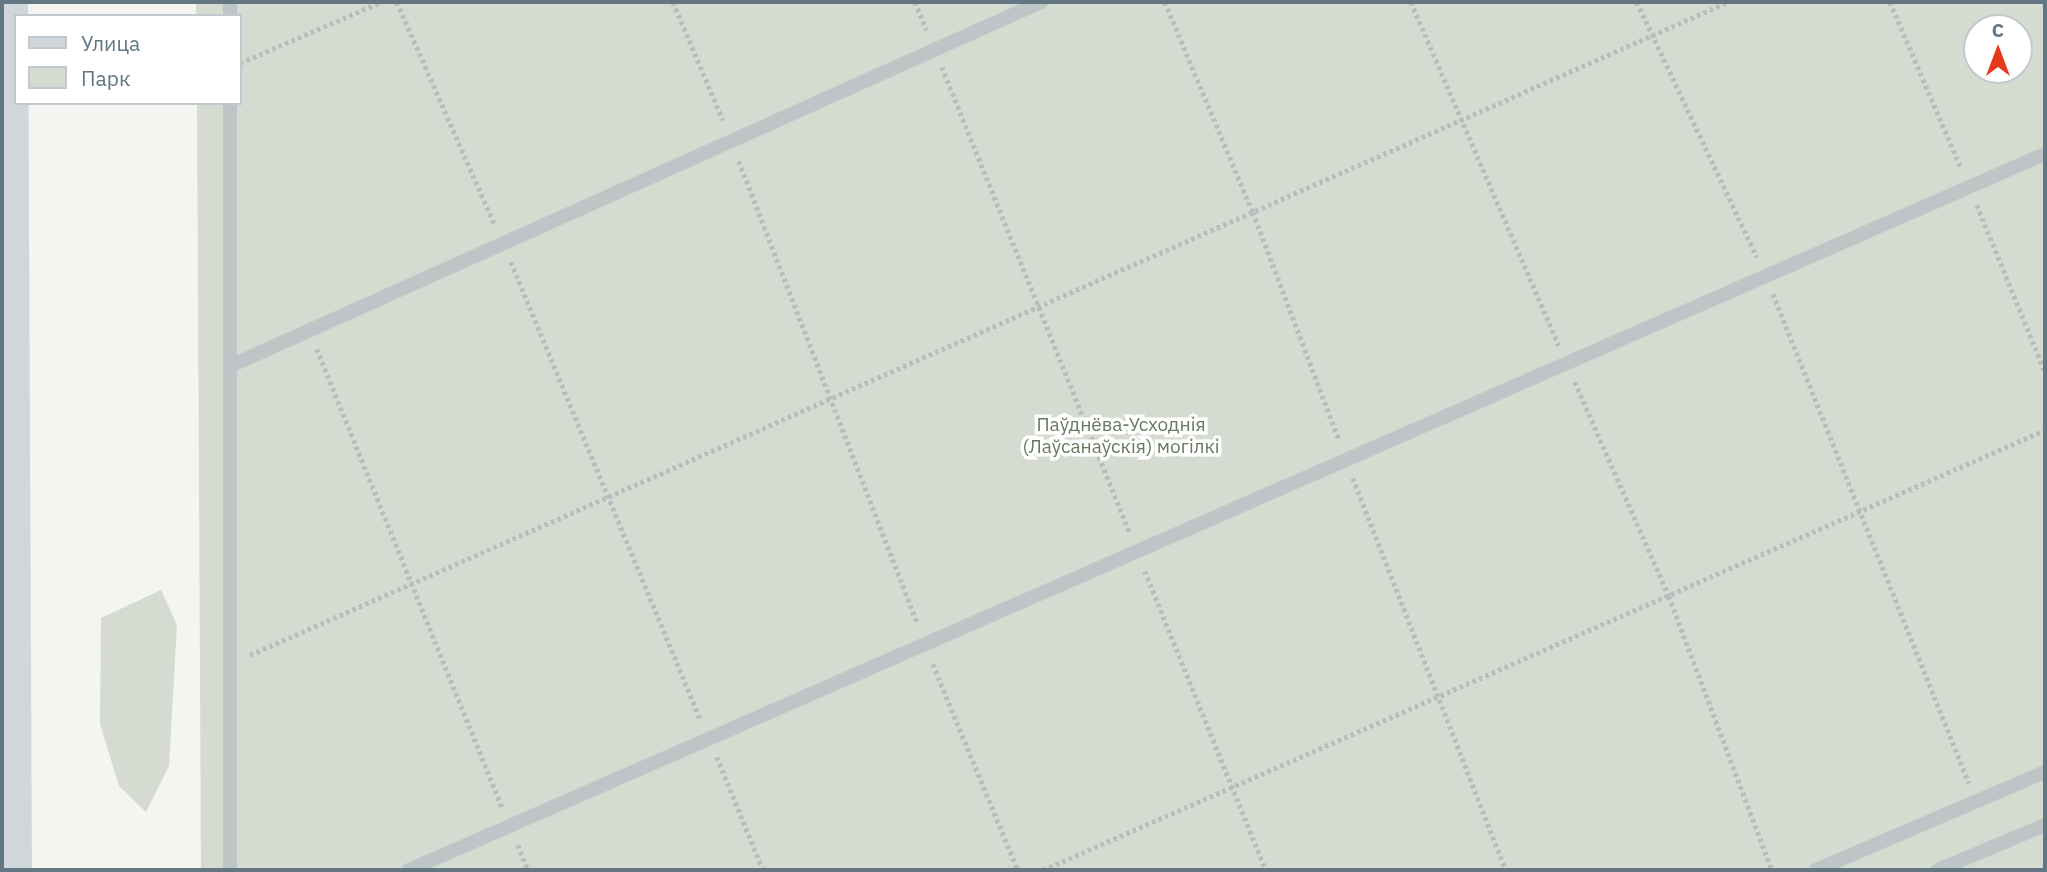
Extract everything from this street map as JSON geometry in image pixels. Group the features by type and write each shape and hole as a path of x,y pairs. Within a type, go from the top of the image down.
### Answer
{"main road":[{"path":"9,2 13,870"}],"lane":[{"path":"230,366 1041,2"},
{"path":"230,105 230,870"},
{"path":"409,870 2045,154"},
{"path":"1816,870 2045,772"},
{"path":"1938,870 2045,825"}],"path":[{"path":"242,62 381,2"},
{"path":"397,2 503,243 764,870"},
{"path":"673,2 732,141 925,644 1018,870"},
{"path":"915,2 1266,870"},
{"path":"1165,2 1253,212 1346,460 1506,870"},
{"path":"1411,2 1669,596 1772,870"},
{"path":"1637,2 1766,276 1976,802"},
{"path":"230,664 1728,2"},
{"path":"310,330 410,585 528,870"},
{"path":"1042,870 2045,430"}],"green space":[{"name":"Паўднёва-Усходнія (Лаўсанаўскія) могілкі","path":"196,2 2045,2 2045,870 201,870 197,105 242,105 242,14 196,14"},
{"path":"161,590 177,625 169,766 146,812 119,786 100,724 101,618"}]}
